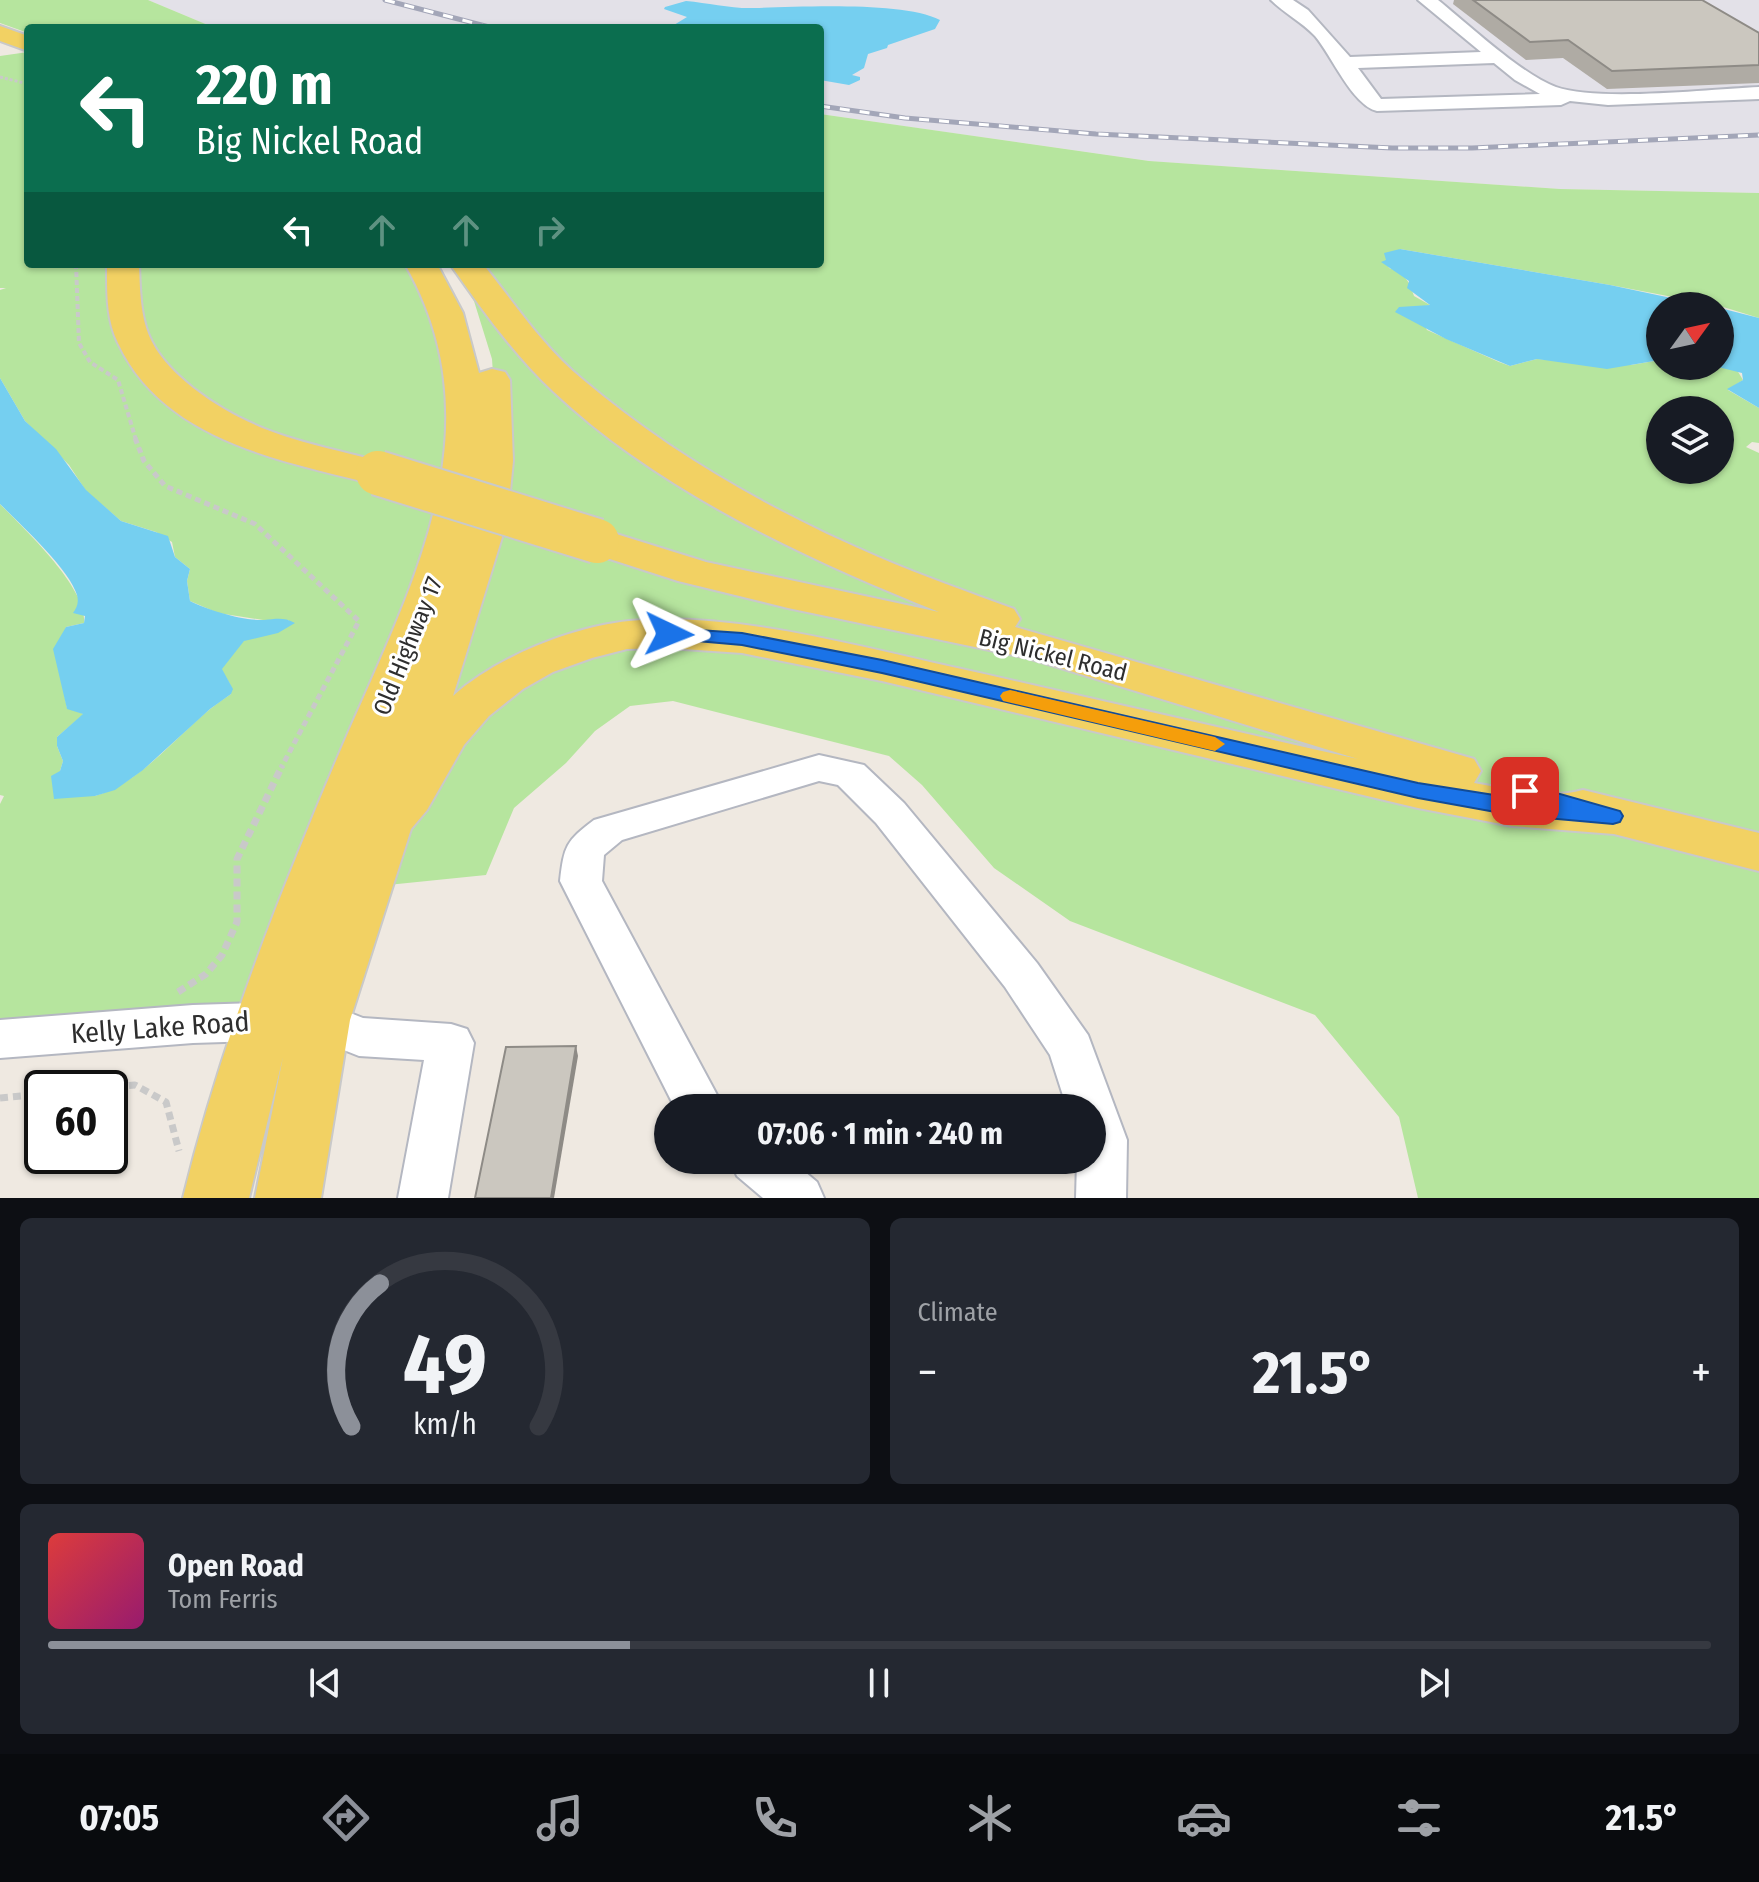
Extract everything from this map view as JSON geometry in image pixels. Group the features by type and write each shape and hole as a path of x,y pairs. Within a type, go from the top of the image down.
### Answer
{"main road":[{"path":"0,23 24,32"},
{"path":"0,33 24,42"},
{"path":"123,268 123,302 136,344 170,384 208,417 269,446 362,468"},
{"path":"152,268 147,284 151,310 166,343 192,372 231,407 362,468"},
{"path":"401,268 413,285 445,284"},
{"name":"Old Highway 17","path":"291,1020 386,823 463,602 490,508 495,449 490,359 472,301 426,268"},
{"path":"469,268 538,356 558,376 595,409 667,462 768,522 864,567 992,615 1036,645"},
{"name":"Old Highway 17","path":"291,1020 340,816 446,551 462,474 466,413 445,284"},
{"name":"Big Nickel Road","path":"362,468 693,572 788,595 1036,645 1613,816 1759,852"},
{"path":"386,823 409,797 445,735 472,705 506,678 537,662 576,648 627,635 669,634 742,639 882,666 1418,790 1512,808 1613,816"},
{"path":"197,1179 291,1020"},
{"path":"288,1198 291,1020"}],"street":[{"path":"1280,0 1313,25 1371,102 1384,106 1553,100 1569,96"},
{"path":"1427,0 1535,85 1569,96 1608,99 1759,93"},
{"path":"1343,63 1499,57"},
{"path":"693,1094 581,881 584,849 608,830 819,768 850,774 890,813 953,889 1021,975 1071,1049 1087,1094"},
{"path":"291,1020 359,1037 451,1043 423,1198"},
{"name":"Kelly Lake Road","path":"0,1039 291,1020"},
{"path":"771,1174 799,1198"},
{"path":"1101,1174 1101,1198"}],"path":[{"path":"0,77 24,83"},
{"path":"76,268 79,343 90,362 118,380 124,407 150,474 175,493 239,515 255,524 359,621 305,719 237,859 237,922 222,955 206,974"},
{"path":"128,1086 135,1085 166,1102 180,1148 197,1179"},
{"path":"0,1098 24,1096"}],"shaded area":[{"path":"148,0 1759,0 1759,193 1560,189 1149,161 824,115 824,24 205,24"}],"green space":[{"path":"0,0 148,0 205,24 24,24 24,32 0,23"},
{"path":"24,53 24,268 421,268 430,283 460,476 260,1022 0,1041 0,804 4,796 0,795 0,504 53,560 83,609 84,623 66,627 59,669 67,708 84,714 57,737 57,746 63,761 60,771 95,796 133,777 231,694 230,684 221,669 234,651 248,638 277,630 289,620 263,620 218,613 190,601 187,581 190,569 175,557 172,542 156,532 121,521 86,491 69,465 25,421 0,378 0,290 6,288 0,288 0,56"},
{"path":"824,115 1149,161 1560,189 1759,193 1759,318 1734,310 1734,292 1647,292 1400,249 1386,260 1389,268 1406,278 1414,296 1430,305 1415,308 1427,330 1499,362 1510,366 1537,359 1631,365 1646,362 1646,380 1734,380 1734,369 1737,370 1743,380 1728,390 1759,408 1759,443 1752,442 1746,447 1759,453 1759,1198 1418,1198 1399,1117 1315,1015 1070,921 994,868 922,785 889,756 673,701 630,706 595,731 566,763 514,808 486,875 368,887 498,448 492,359 474,301 453,268 824,268"}],"water":[{"path":"686,1 746,8 877,8 923,14 940,20 935,29 868,54 864,68 852,75 860,77 860,80 849,85 824,81 824,24 676,24 687,17 665,7"},
{"path":"1400,249 1646,293 1646,362 1607,369 1537,359 1510,366 1446,339 1395,312 1399,307 1430,305 1407,288 1409,281 1381,262 1386,260 1384,253"},
{"path":"1734,312 1759,318 1759,408 1727,389 1743,380 1742,373 1734,371"},
{"path":"0,378 25,421 56,449 86,490 121,521 168,536 175,557 190,569 187,581 190,601 236,617 284,619 295,623 278,633 244,641 222,669 233,689 231,694 143,770 115,790 95,796 54,799 51,776 60,771 63,761 57,737 83,714 67,709 53,649 66,627 84,623 85,616 73,613 77,595 65,573 0,504"}],"building":[{"path":"1473,0 1702,0 1759,33 1759,65 1612,71 1568,40 1530,42"},
{"path":"576,1046 551,1198 475,1198 506,1047"}],"railway":[{"path":"385,0 478,24"},
{"path":"824,107 905,118 1096,134 1392,148 1472,148 1759,135"}],"slow traffic":[{"path":"1010,696 1215,744"}],"route":[{"path":"669,634 742,639 882,666 1418,790 1512,808 1613,816 1525,791"}]}
